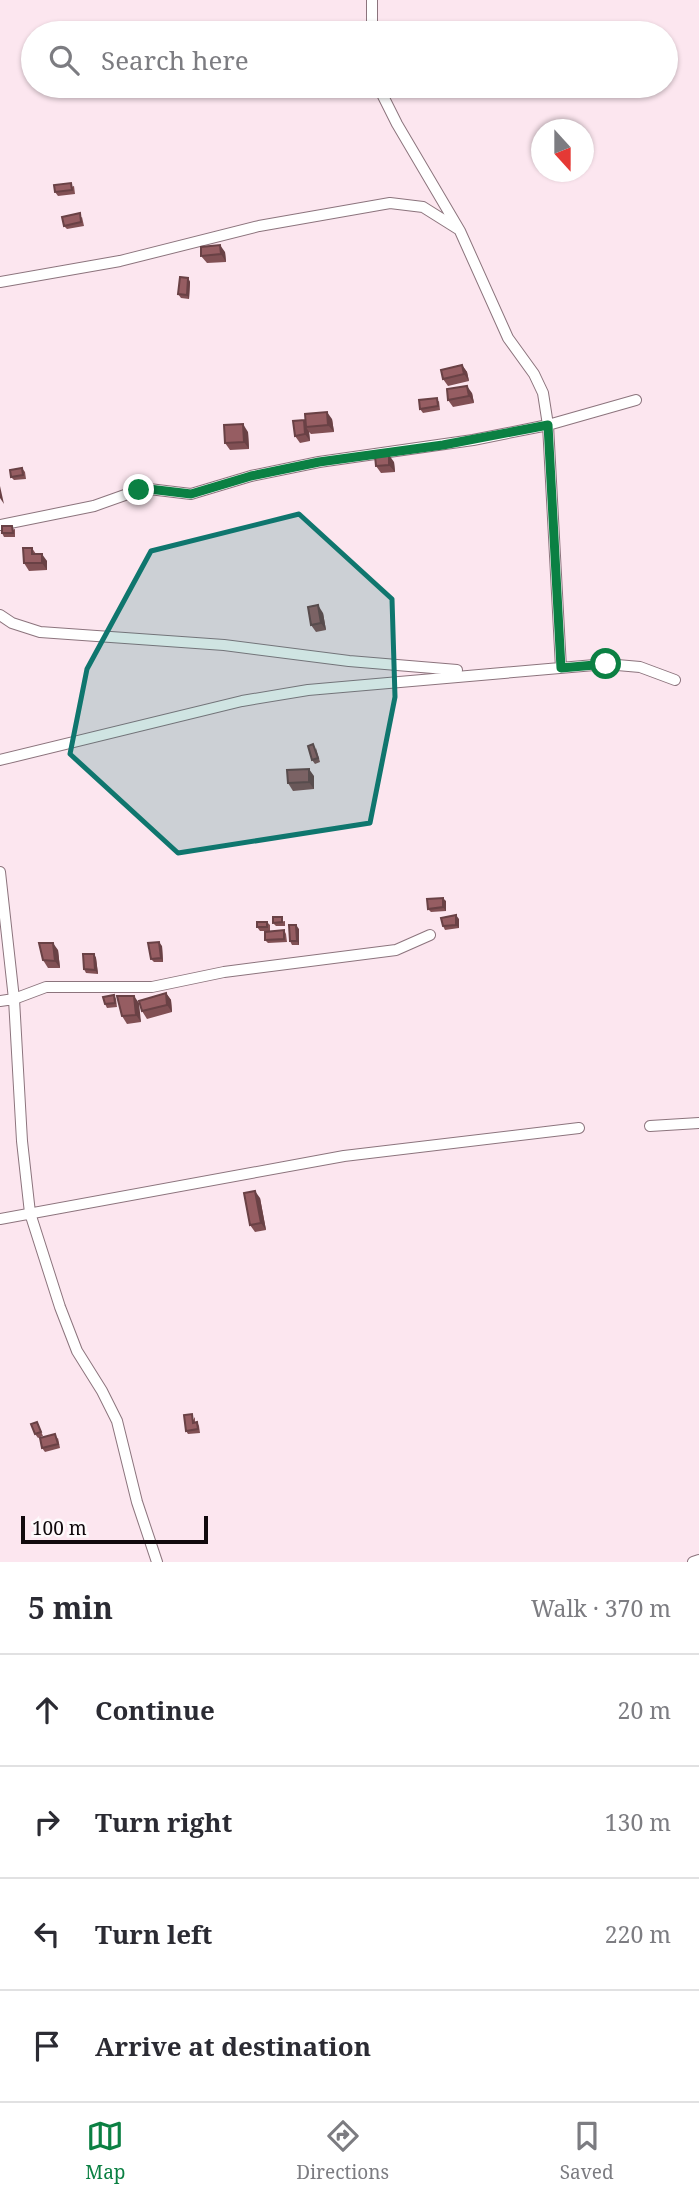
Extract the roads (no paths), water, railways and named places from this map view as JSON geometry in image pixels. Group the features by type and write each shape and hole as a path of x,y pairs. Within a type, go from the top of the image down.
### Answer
{"street":[{"path":"372,0 372,21"},
{"path":"384,98 460,231 508,338 534,374 542,393 548,425 561,668"},
{"path":"0,282 120,261 259,226 390,203 423,207 460,231"},
{"path":"0,525 94,506 139,490 191,494 251,476 319,462 463,442 548,425 636,400"},
{"path":"0,615 12,623 40,632 224,645 446,670 547,669"},
{"path":"0,760 243,701 308,690 620,664 640,667 675,680"},
{"path":"0,872 30,1213 77,1352 117,1421 137,1502 157,1562"},
{"path":"0,1001 46,987 152,987 224,972 396,950 430,935"},
{"path":"650,1125 699,1123"},
{"path":"0,1219 344,1156 579,1128"},
{"path":"693,1562 699,1560"}]}
